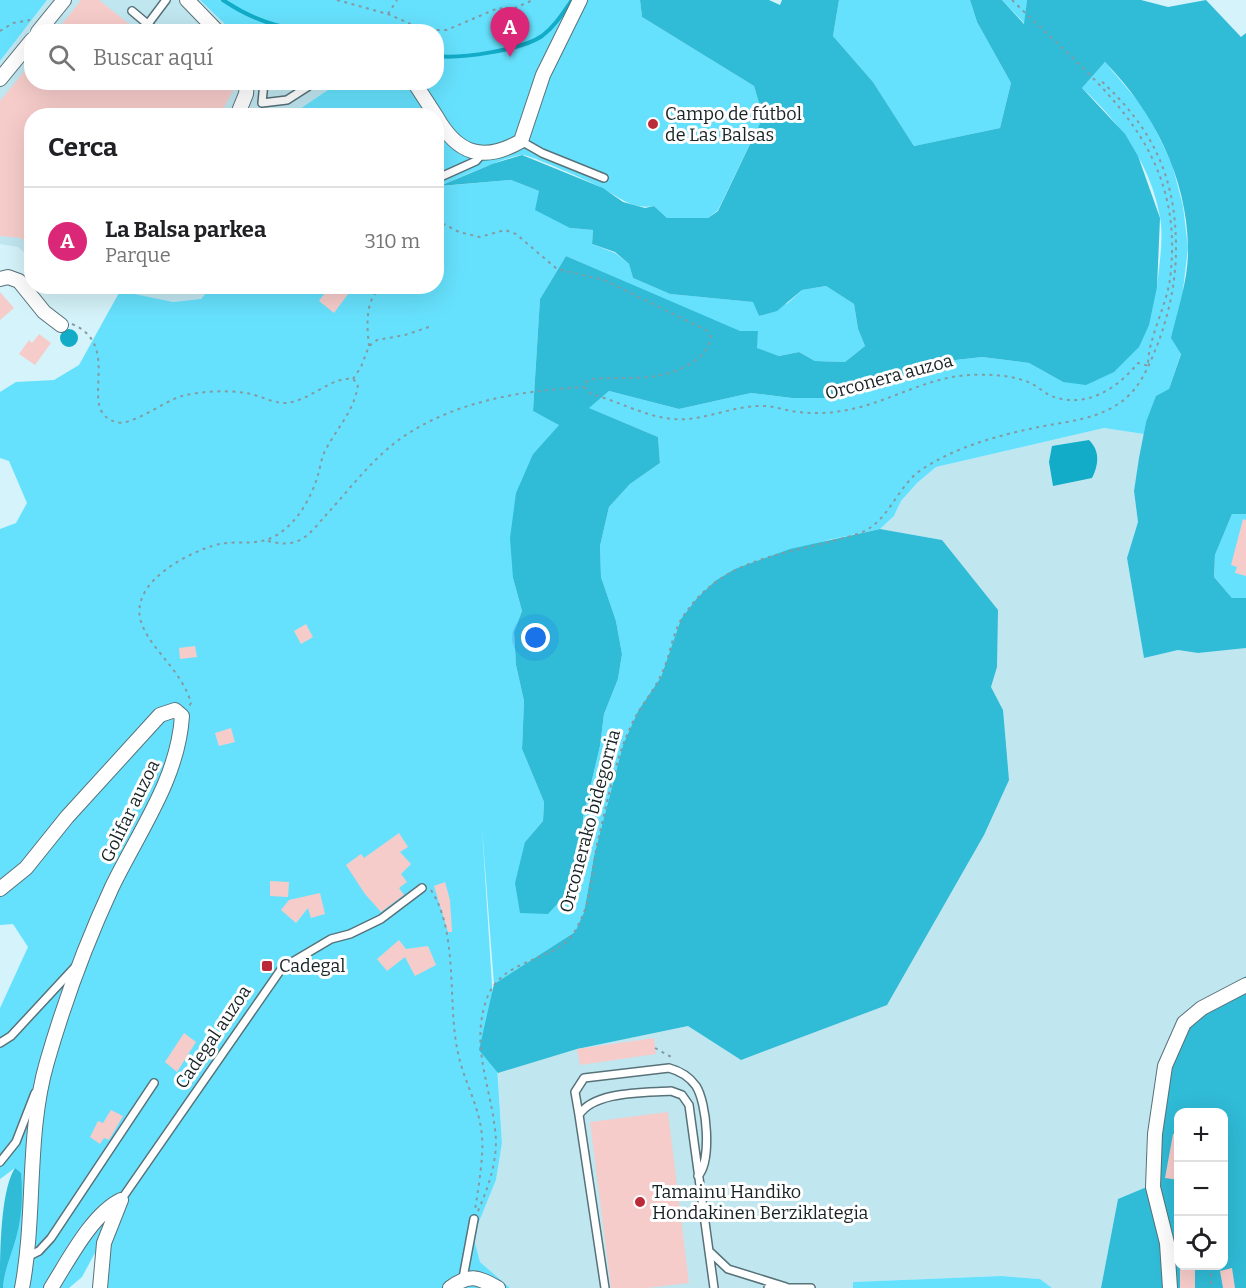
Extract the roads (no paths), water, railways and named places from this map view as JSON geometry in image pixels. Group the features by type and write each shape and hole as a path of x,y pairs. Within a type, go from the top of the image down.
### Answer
{"street":[{"path":"37,24 64,0"},
{"path":"187,0 210,24"},
{"path":"444,131 447,136 461,147 483,153 511,147 521,141 543,75 580,0"},
{"path":"0,78 24,50"},
{"path":"240,108 246,90"},
{"path":"419,90 431,108"},
{"path":"0,279 8,277 19,281 24,287"},
{"path":"29,294 44,312 61,324"},
{"name":"Golifar auzoa","path":"0,889 26,868 67,817 160,715 175,710 182,716 180,744 166,784 112,888 81,960 46,1063"},
{"path":"1170,1288 1167,1243 1153,1187 1155,1134 1165,1066 1184,1023 1202,1008 1246,985"},
{"path":"22,1288 27,1257 37,1104 46,1063"},
{"name":"Cadegal auzoa","path":"51,1288 93,1225 108,1207 121,1200"},
{"name":"Cadegal auzoa","path":"100,1288 104,1243 121,1200"},
{"path":"450,1288 463,1278 478,1278 498,1288"}],"lane":[{"path":"132,11 148,24 166,0"},
{"path":"263,90 262,103 287,100 303,90"},
{"path":"521,141 542,153 604,178"},
{"path":"444,175 476,161 483,153"},
{"name":"Cadegal auzoa","path":"121,1200 282,968 322,943 381,919 422,888"},
{"path":"0,1043 11,1036 81,960"},
{"path":"0,1162 16,1143 46,1063"},
{"path":"605,1288 575,1092 584,1078 669,1068 680,1071 697,1087 701,1097 708,1152 698,1176"},
{"name":"Cadegal auzoa","path":"27,1257 39,1251 51,1238 154,1083"},
{"path":"579,1115 585,1106 595,1100 671,1091 682,1095 689,1105 714,1288"},
{"path":"463,1278 474,1219"},
{"path":"708,1251 728,1269 786,1287"},
{"path":"768,1288 811,1288"}],"waterway":[{"path":"223,0 273,24"},
{"path":"444,57 491,52 533,41 551,28 572,0"}],"place":[{"name":"La Balsa parkea","path":"510,57"},
{"name":"Campo de fútbol de Las Balsas","path":"653,124"},
{"name":"Cadegal","path":"267,966"},
{"name":"Tamainu Handiko Hondakinen Berziklategia","path":"640,1202"}]}
